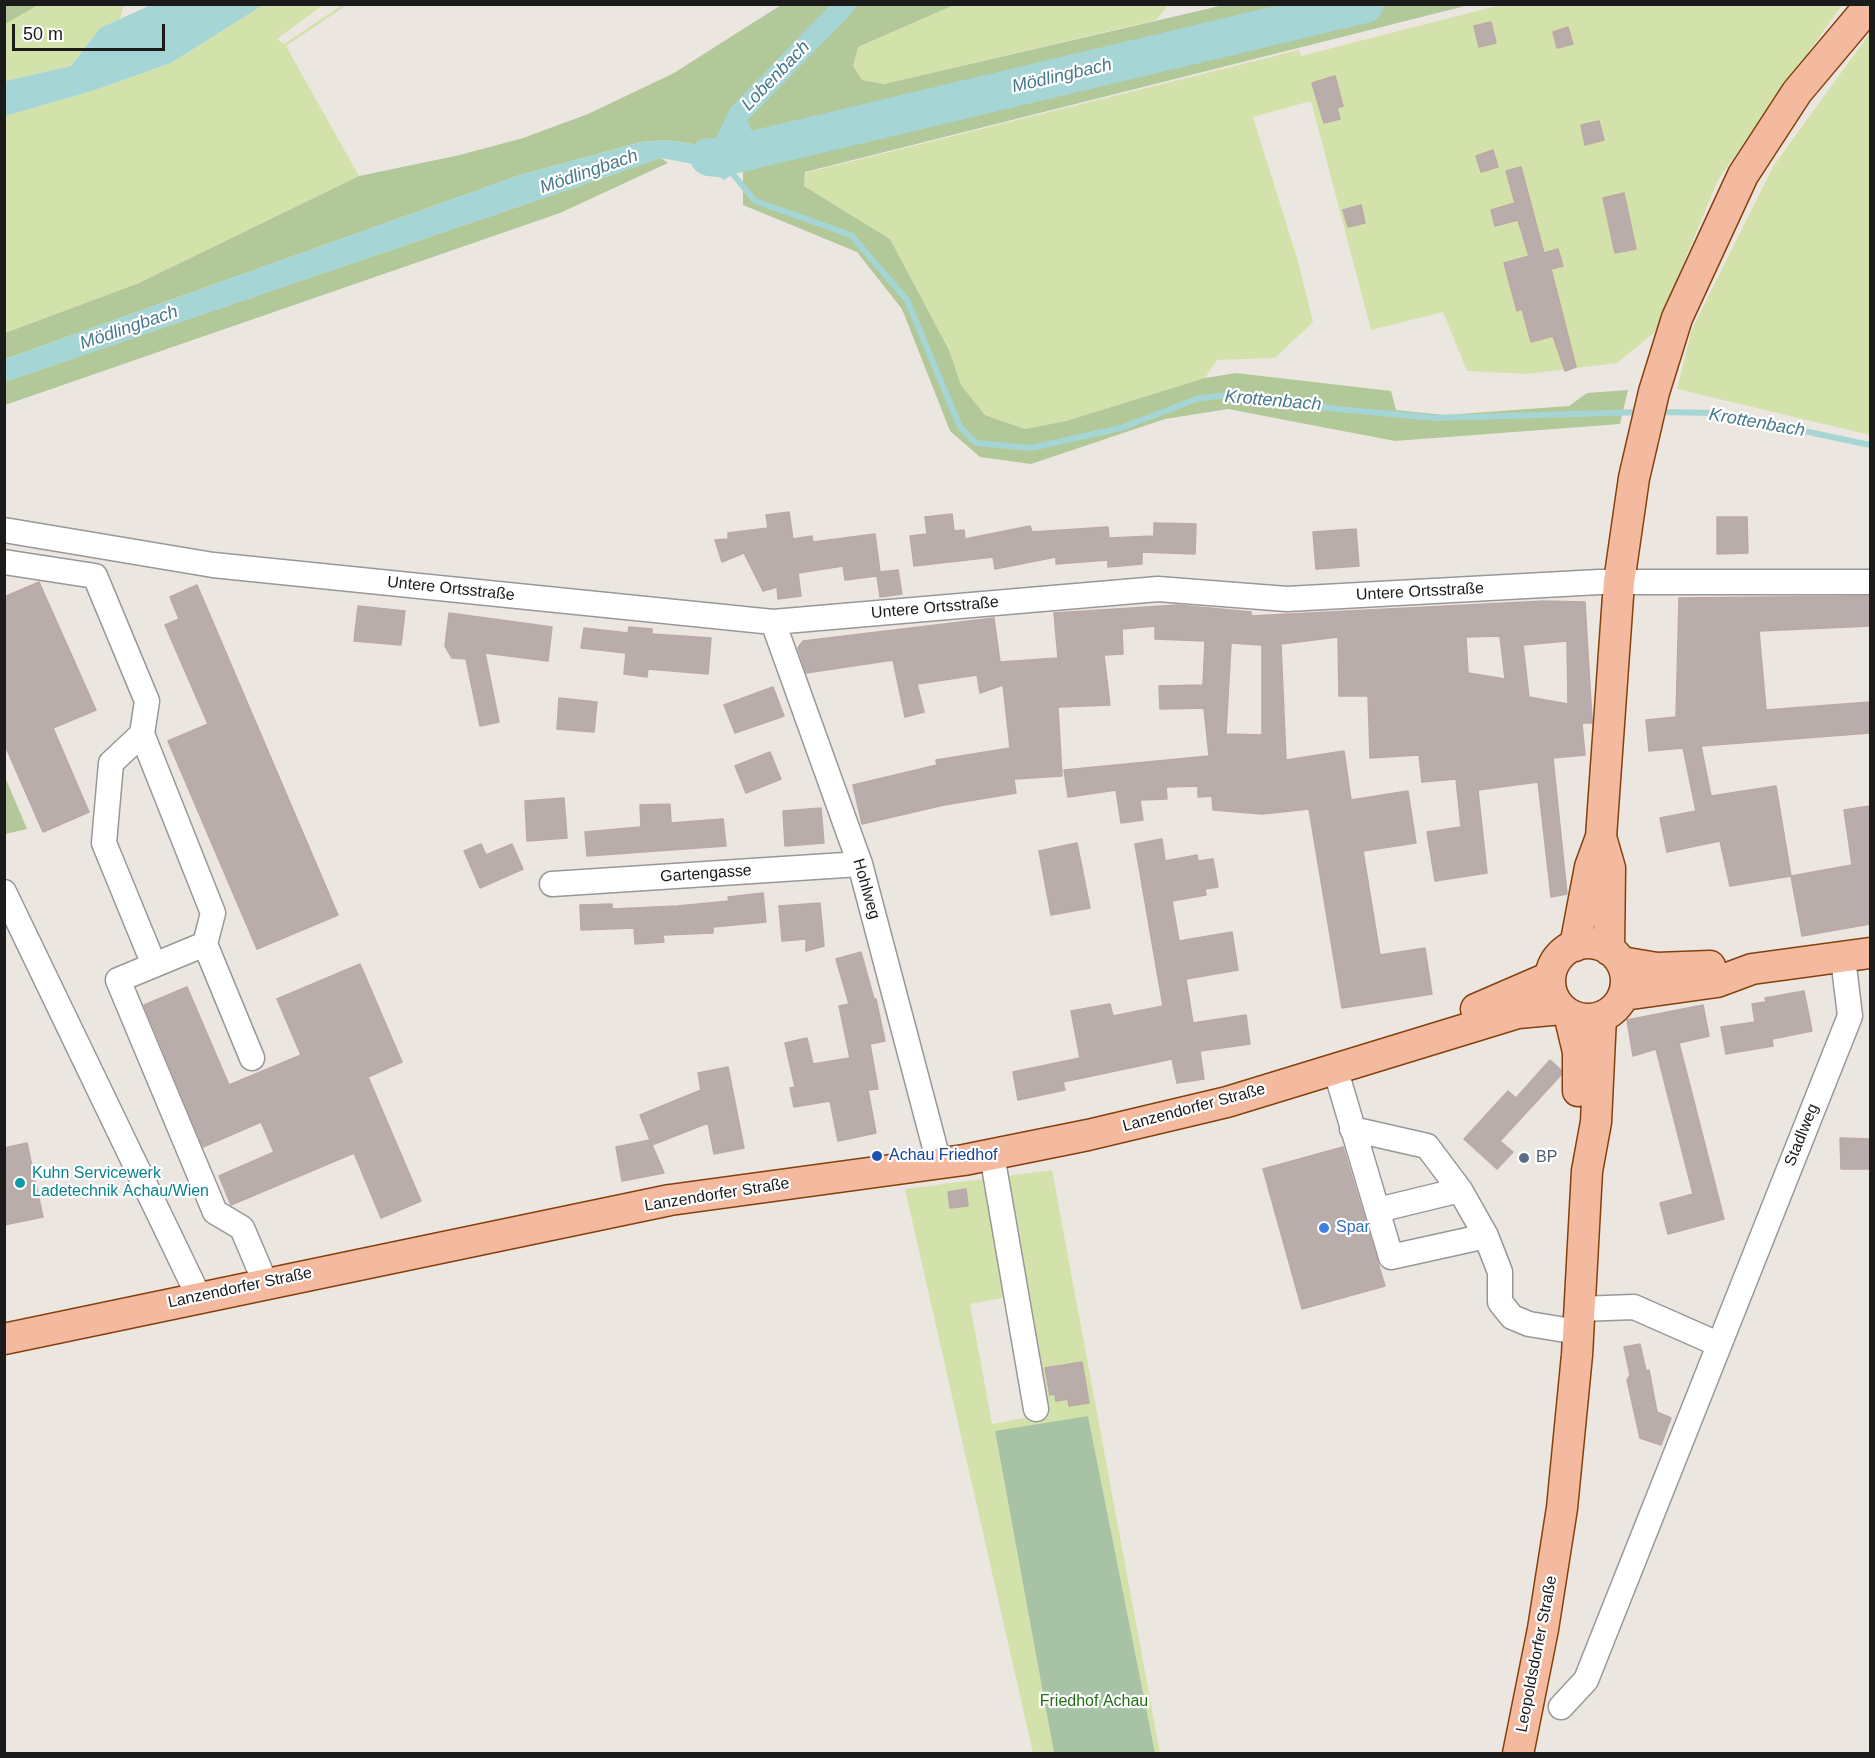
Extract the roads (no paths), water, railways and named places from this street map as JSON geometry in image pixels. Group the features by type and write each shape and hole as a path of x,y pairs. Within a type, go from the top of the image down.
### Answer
{"main road":[{"path":"1575,946 1590,867 1601,837 1619,582 1634,478 1654,392 1677,318 1743,175 1797,92 1870,5"},
{"path":"1425,1039 1458,1032 1518,1013 1565,1012 1585,1019 1601,1017 1615,1009 1624,995 1626,982 1615,956 1610,868 1601,837"},
{"path":"1587,1172 1578,1118 1578,1052 1565,1012 1554,998 1550,977 1558,958 1575,946 1593,944 1615,956 1657,968 1715,966 1752,969 1857,956"},
{"path":"1624,995 1717,982 1752,969"},
{"path":"1425,1039 1454,1019 1550,977"},
{"path":"1587,1172 1596,1122 1601,1017"},
{"name":"Lanzendorfer Straße","path":"4,1339 265,1282 670,1200 992,1155 1088,1135 1227,1102 1425,1039"},
{"name":"Leopoldsdorfer Straße","path":"1518,1754 1555,1555 1579,1321 1587,1172"}],"street":[{"name":"Untere Ortsstraße","path":"4,530 213,565 773,622 1158,589 1287,599 1619,582 1870,582"},
{"path":"4,562 94,576 147,701 142,734 213,913 205,944 252,1058"},
{"name":"Hohlweg","path":"773,622 860,864 939,1163"},
{"path":"142,734 111,763 104,843 154,965"},
{"name":"Gartengasse","path":"552,884 860,864"},
{"path":"4,892 199,1297"},
{"path":"205,944 117,980 215,1212 242,1228 265,1282"},
{"name":"Stadlweg","path":"1561,1707 1586,1680 1850,1016 1857,956"},
{"path":"1335,1068 1391,1257 1486,1236"},
{"path":"1352,1129 1427,1146 1460,1190 1486,1236 1500,1272 1500,1302 1512,1317 1529,1324 1579,1321 1634,1307 1719,1344"},
{"path":"992,1155 1036,1409"},
{"path":"1377,1210 1460,1190"}],"water":[{"path":"151,5 263,5 171,63 92,91 5,116 5,81 71,66 100,28"},
{"path":"747,119 761,155 724,180 704,166 661,158 5,382 5,359 520,175 641,142 668,140 698,145 723,138 731,121"}],"waterway":[{"name":"Lobenbach","path":"724,146 739,114 846,4"},
{"name":"Mödlingbach","path":"709,157 719,158 1365,4"},
{"name":"Krottenbach","path":"728,168 755,201 851,235 907,300 960,427 976,443 1031,448 1121,428 1196,399 1235,394 1337,409 1436,418 1642,412"},
{"name":"Krottenbach","path":"1658,412 1719,413 1870,445"}],"place":[{"name":"Achau Friedhof","path":"877,1156"},
{"name":"BP","path":"1524,1158"},
{"name":"Kuhn Servicewerk Ladetechnik Achau/Wien","path":"20,1183"},
{"name":"Spar","path":"1324,1228"}],"park label":[{"name":"Friedhof Achau","path":"1094,1702"}]}
